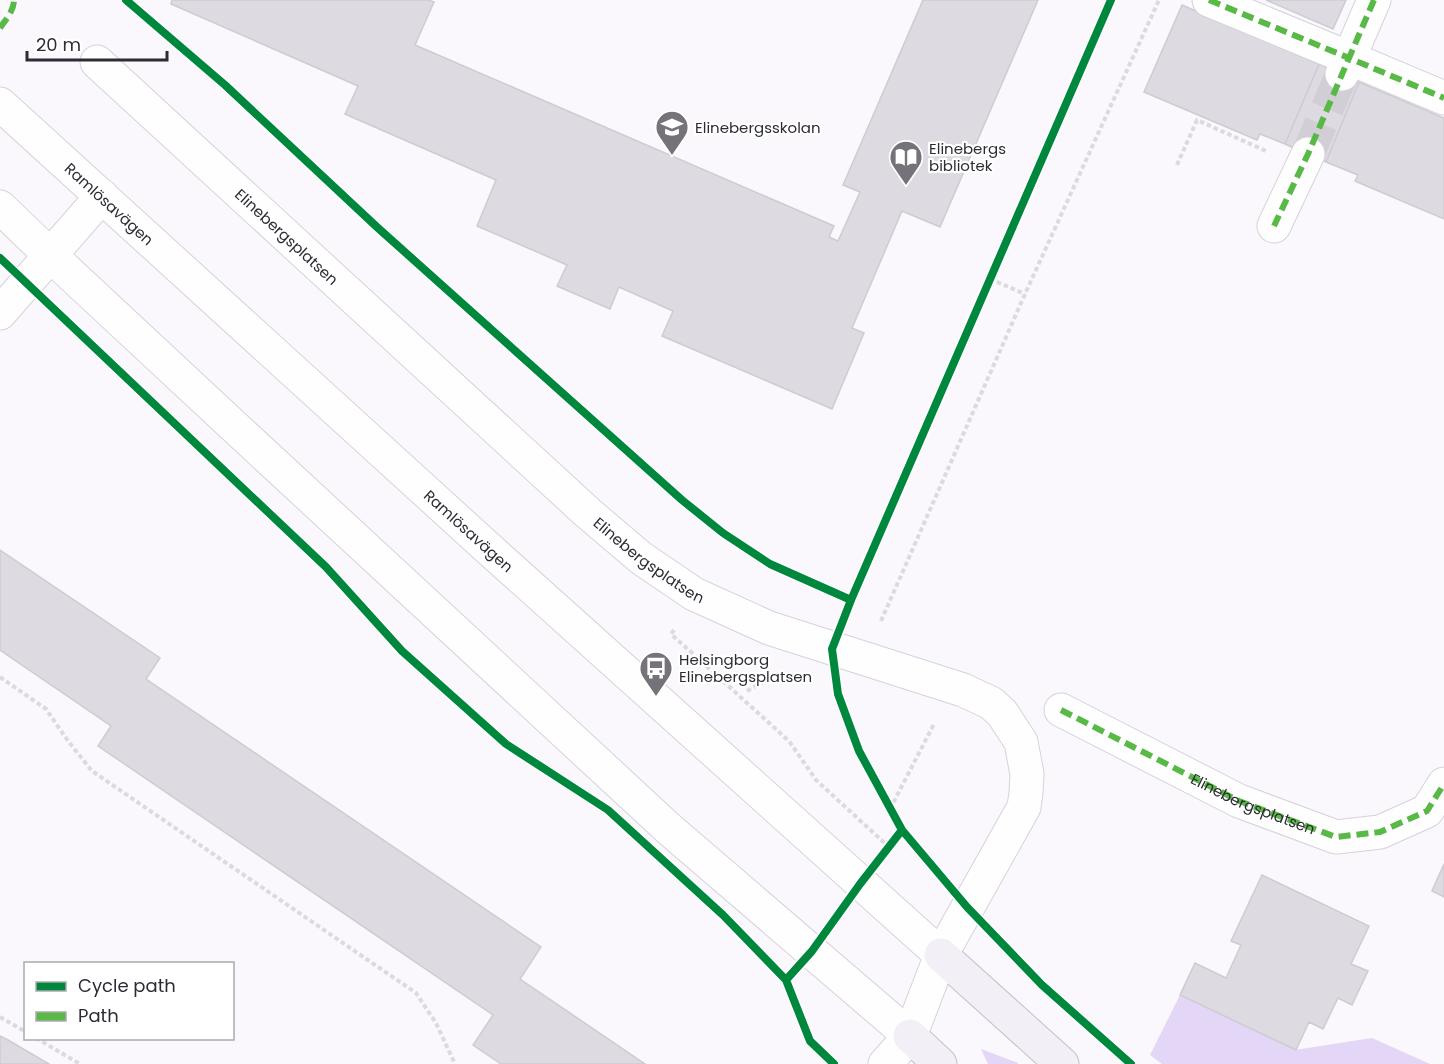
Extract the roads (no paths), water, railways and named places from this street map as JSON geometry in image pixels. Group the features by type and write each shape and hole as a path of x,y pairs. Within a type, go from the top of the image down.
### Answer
{"highway":[{"path":"941,955 1062,1064"},
{"path":"910,1036 940,1064"}],"street":[{"path":"1209,0 1346,66 1444,99"},
{"path":"1346,66 1374,0"},
{"name":"Elinebergsplatsen","path":"97,62 580,505 641,558 694,594 769,628 963,690 991,703 1002,712 1022,742 1027,774 1024,807 941,955 910,1036"},
{"name":"Ramlösavägen","path":"0,104 480,541 941,955"},
{"path":"1274,226 1308,154"},
{"path":"0,313 102,196"},
{"path":"0,207 669,829 910,1036 885,1064"},
{"name":"Elinebergsplatsen","path":"1061,710 1239,801 1336,837 1380,832 1427,811 1444,784"}],"tunnel":[{"path":"1308,154 1342,74"}],"place":[{"name":"Elinebergsskolan","path":"672,156"},
{"name":"Elinebergs bibliotek","path":"906,186"},
{"name":"Helsingborg Elinebergsplatsen","path":"656,697"}]}
